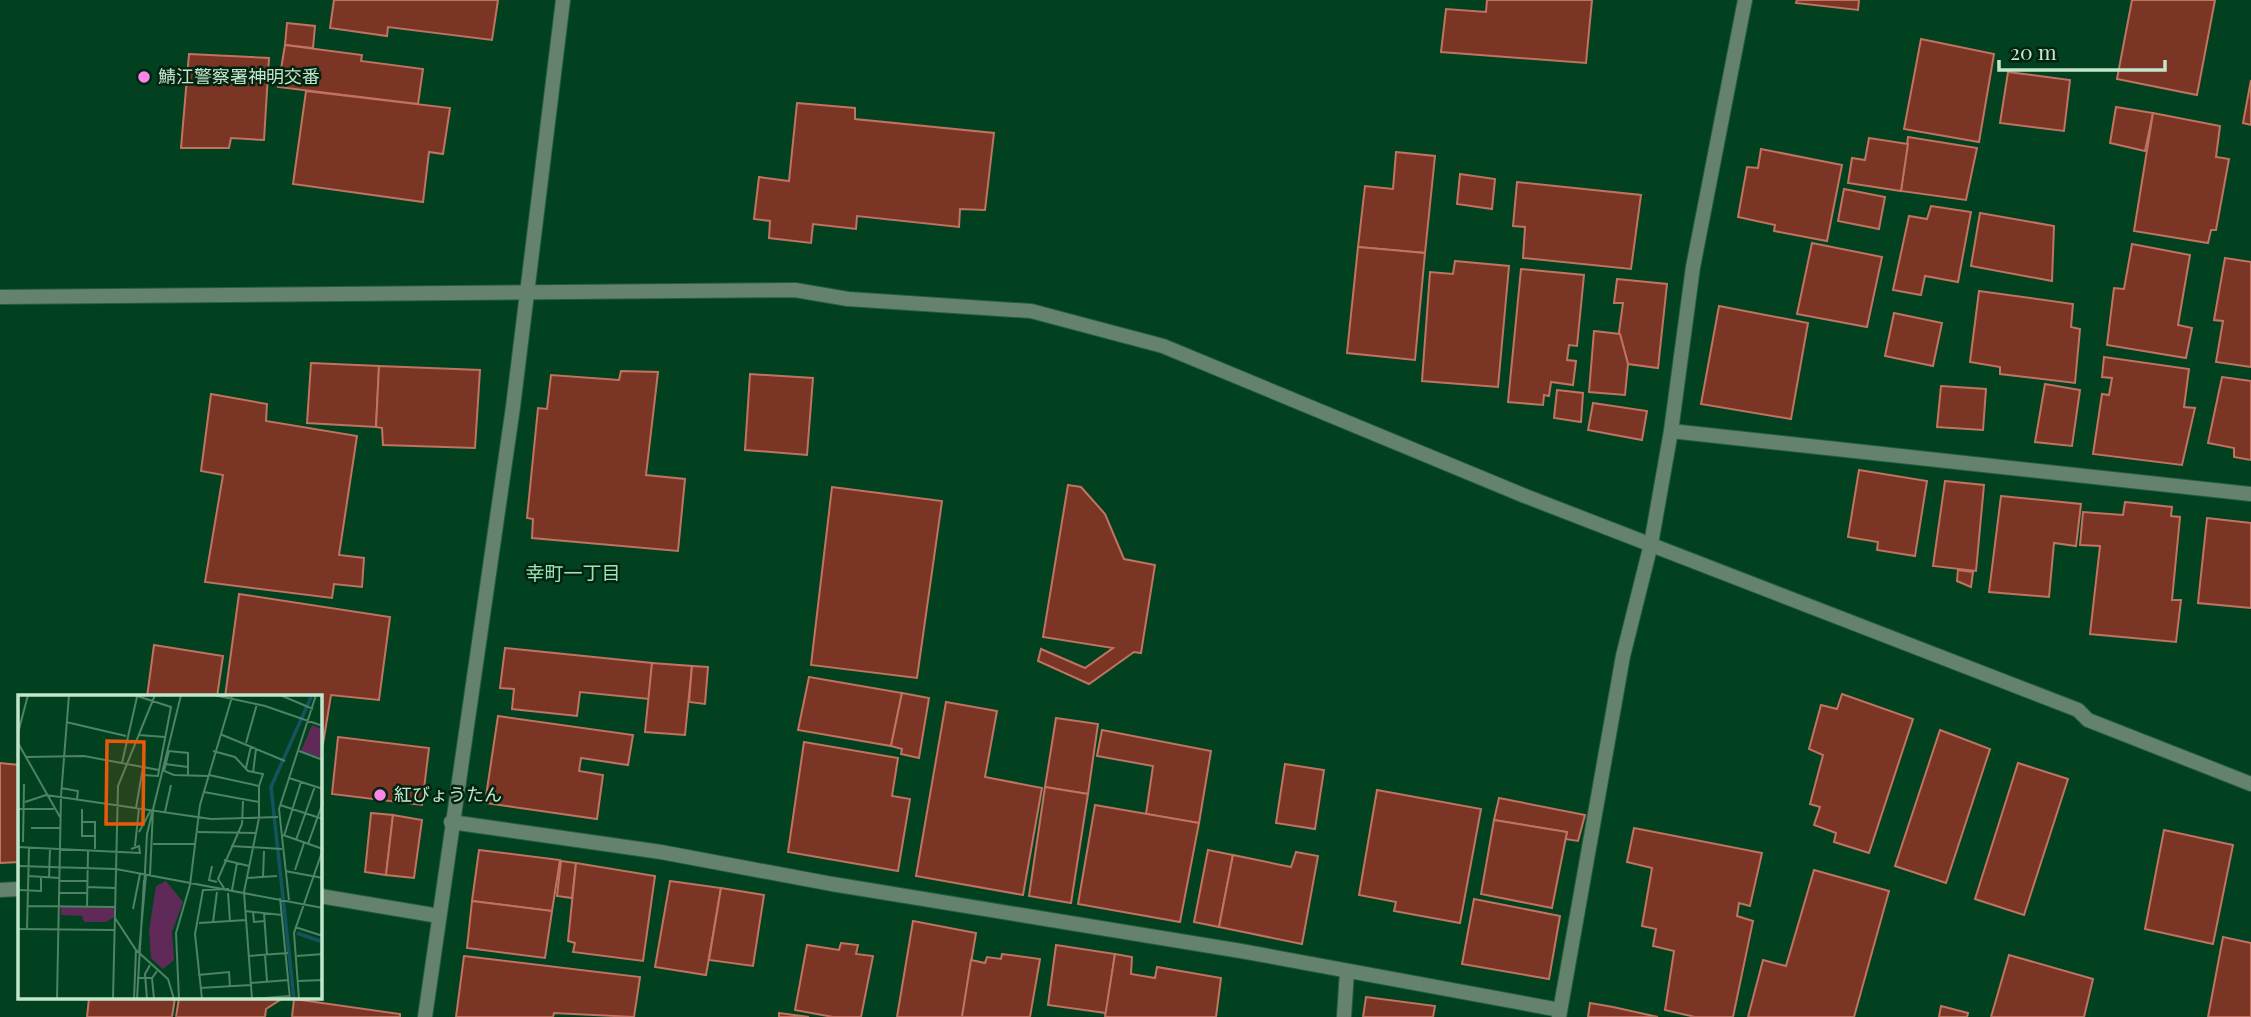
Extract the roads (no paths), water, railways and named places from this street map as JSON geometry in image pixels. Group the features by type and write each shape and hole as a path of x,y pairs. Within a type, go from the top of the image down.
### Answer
{"street":[{"path":"425,1017 527,293 564,0"},
{"path":"451,822 662,852 1347,971 1559,1013 1623,656 1651,544 1671,431 1693,267 1745,0"},
{"path":"0,297 795,290 848,299 1031,311 1163,346 1525,496 2078,710 2088,720 2251,784"},
{"path":"1671,431 2251,494"},
{"path":"0,890 18,889"},
{"path":"322,896 439,916"},
{"path":"1344,1017 1347,971"}],"place":[{"name":"鯖江警察署神明交番","path":"144,77"},
{"name":"紅びょうたん","path":"380,795"}],"district":[{"name":"幸町一丁目","path":"573,573"}]}
